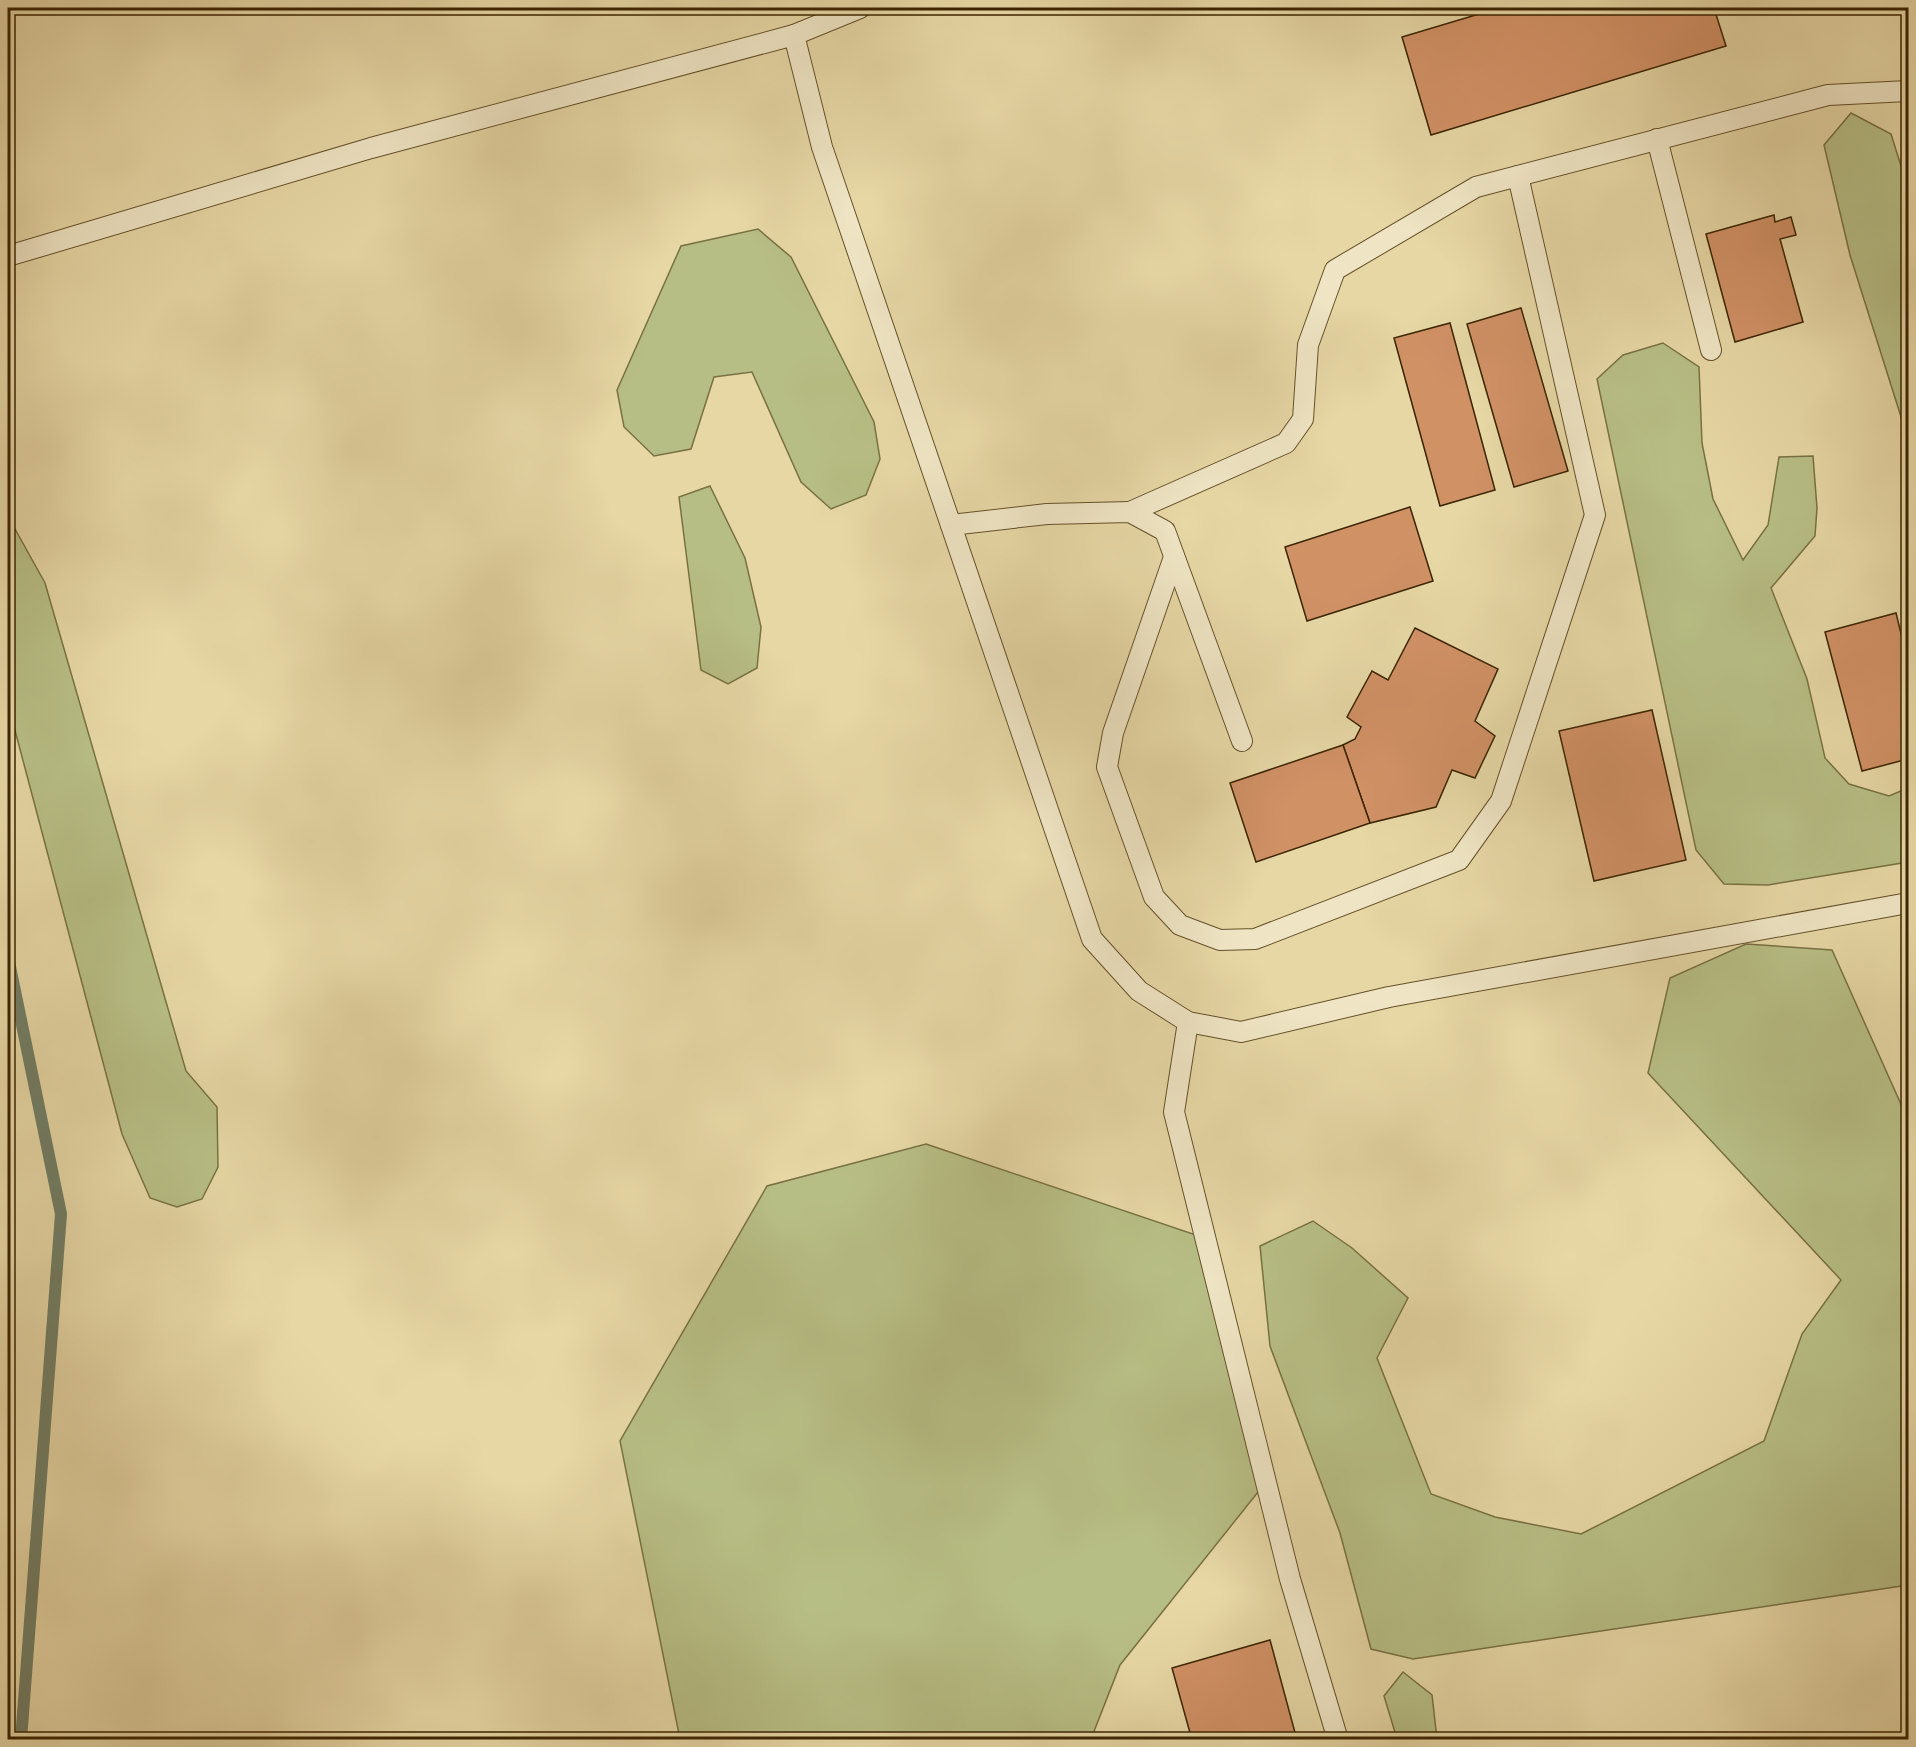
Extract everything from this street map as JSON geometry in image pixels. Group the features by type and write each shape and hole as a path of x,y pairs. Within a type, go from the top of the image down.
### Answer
{"lane":[{"path":"8,256 371,148 794,35 860,8"},
{"path":"794,35 822,147 1092,939 1139,991 1188,1022 1240,1032 1389,997 1908,903"},
{"path":"951,525 1047,514 1130,512 1286,442 1303,419 1308,345 1335,270 1476,187 1828,95 1908,91"},
{"path":"1658,140 1711,351"},
{"path":"1174,557 1113,732 1107,767 1154,897 1180,925 1220,940 1255,939 1459,860 1501,801 1595,515 1518,176"},
{"path":"1130,512 1165,531 1242,741"},
{"path":"1188,1022 1174,1112 1290,1579 1338,1740"}],"green space":[{"path":"1851,113 1891,134 1908,188 1908,439 1850,255 1824,145"},
{"path":"758,229 791,257 874,422 880,459 866,495 831,509 801,482 752,372 714,377 691,449 654,456 624,427 617,390 681,246"},
{"path":"1663,343 1699,367 1702,443 1713,499 1743,560 1768,525 1779,457 1813,456 1817,508 1815,536 1771,588 1807,679 1825,758 1849,784 1889,796 1908,788 1908,862 1768,885 1724,884 1696,850 1597,379 1623,355"},
{"path":"710,486 745,558 761,627 757,668 728,684 701,670 679,497"},
{"path":"8,525 15,529 45,583 186,1071 217,1107 218,1167 202,1199 177,1207 150,1198 122,1134 8,704"},
{"path":"1746,944 1832,950 1908,1120 1908,1585 1413,1659 1371,1649 1340,1533 1270,1346 1260,1246 1313,1221 1352,1248 1408,1298 1377,1358 1431,1494 1495,1517 1581,1534 1764,1441 1802,1334 1841,1280 1648,1073 1670,978"},
{"path":"926,1144 1199,1236 1262,1487 1120,1665 1091,1739 680,1739 620,1441 767,1186"},
{"path":"1403,1672 1432,1695 1437,1739 1397,1739 1384,1696"}],"building":[{"path":"1499,8 1714,8 1726,46 1431,135 1402,37"},
{"path":"1774,215 1775,222 1791,217 1796,235 1780,239 1803,322 1735,342 1706,234"},
{"path":"1521,308 1568,471 1514,487 1467,324"},
{"path":"1450,323 1495,490 1440,506 1394,338"},
{"path":"1410,507 1433,581 1307,621 1285,547"},
{"path":"1896,613 1908,662 1908,759 1862,771 1825,632"},
{"path":"1415,628 1498,669 1475,721 1495,736 1475,778 1452,770 1436,807 1370,823 1343,745 1355,739 1361,727 1347,717 1372,671 1388,680"},
{"path":"1652,710 1686,860 1594,881 1559,731"},
{"path":"1343,745 1370,823 1256,862 1230,783"},
{"path":"1270,1640 1297,1740 1192,1740 1172,1668"}],"waterway":[{"path":"8,957 61,1214 21,1740"}]}
